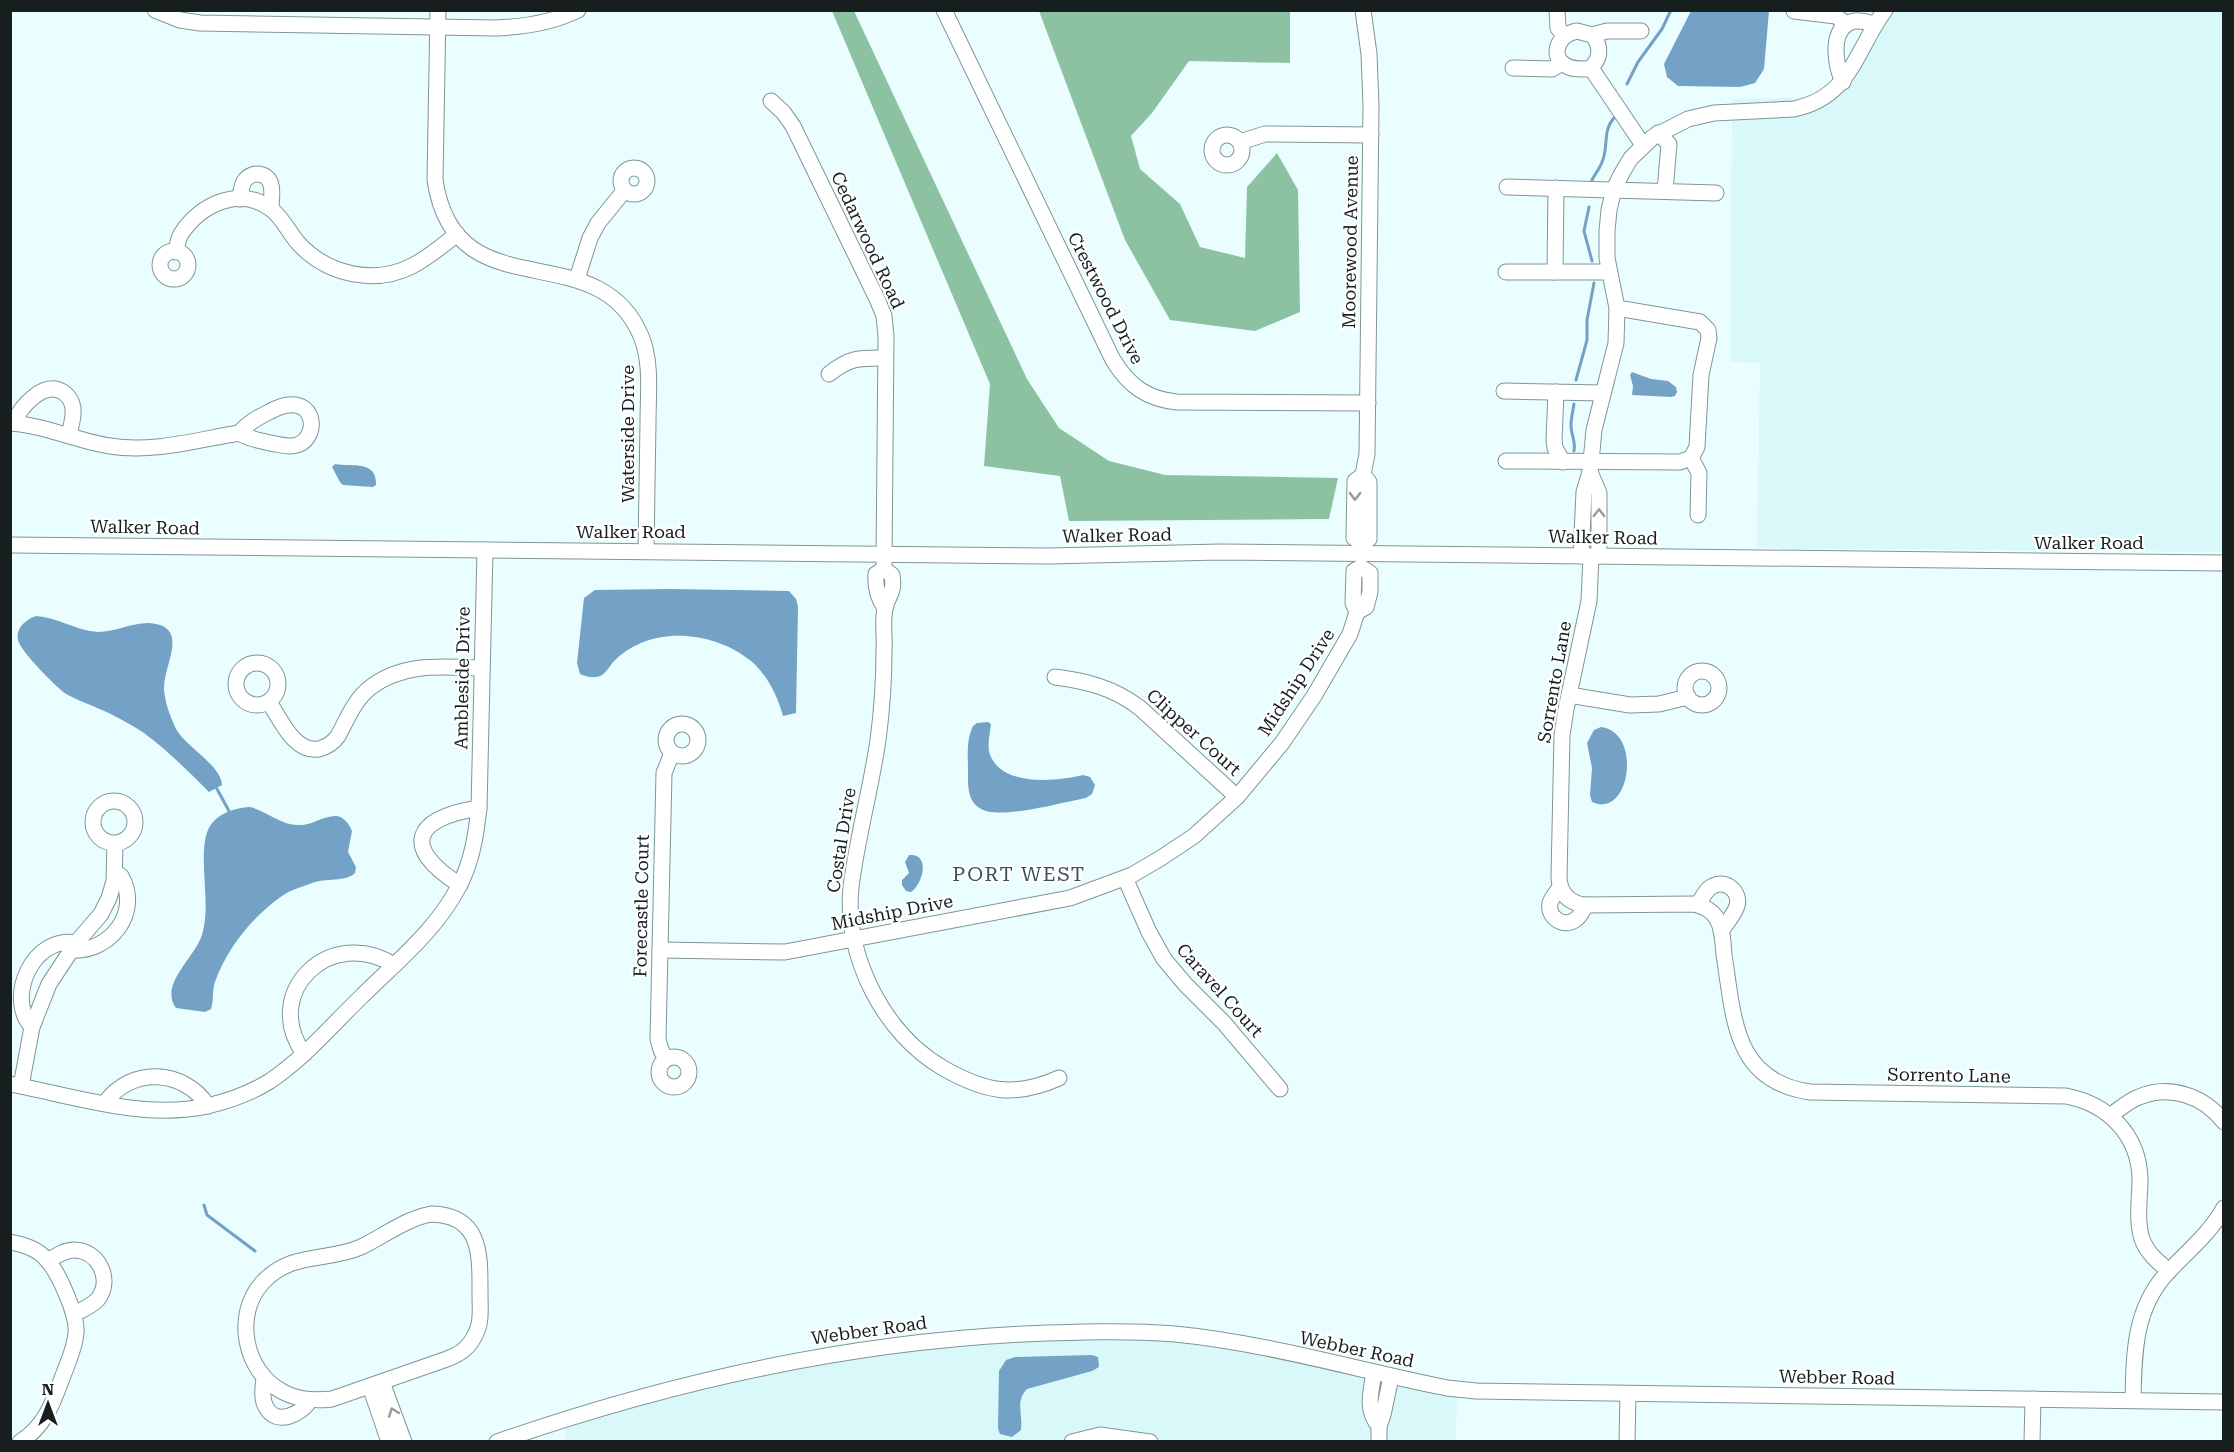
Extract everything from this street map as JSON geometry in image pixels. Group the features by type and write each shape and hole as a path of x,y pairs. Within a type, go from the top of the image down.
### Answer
{"street":[{"path":"155,10 172,18 190,22 257,17 438,27 522,27 549,21 578,10"},
{"name":"Waterside Drive","path":"438,10 435,180 443,212 457,234 474,250 496,262 577,279 596,286 615,298 636,324 645,347 648,372 646,551"},
{"name":"Crestwood Drive","path":"944,10 1113,360 1130,384 1152,397 1177,402 1368,403"},
{"name":"Moorewood Avenue","path":"1362,555 1354,538 1355,481 1363,475 1367,454 1371,135 1370,62 1363,10"},
{"path":"1557,10 1558,27 1564,35"},
{"path":"1843,82 1885,10"},
{"path":"1794,11 1836,16 1846,24"},
{"path":"1843,82 1836,63 1838,38 1846,24 1859,21 1875,24"},
{"path":"1592,35 1597,41 1599,52 1598,59 1591,68 1575,69 1562,63 1558,55 1558,48 1559,41 1564,35 1577,31 1592,35 1607,31 1641,31"},
{"path":"1513,68 1552,69 1562,63"},
{"path":"1591,68 1643,145"},
{"name":"Sorrento Lane","path":"1586,905 1573,922 1566,923 1552,916 1550,906 1560,887 1562,735 1589,601 1590,556 1584,492 1590,467 1594,430 1616,343 1617,308 1610,272 1607,231 1614,189 1622,173 1643,145 1659,133 1688,119 1714,113 1794,110 1829,95 1843,82"},
{"name":"Cedarwood Road","path":"771,101 793,126 882,309 886,328 884,561"},
{"path":"1659,133 1669,144 1665,191"},
{"path":"1240,142 1264,134 1371,135"},
{"path":"240,199 246,178 252,174 259,174 265,176 272,184 271,209"},
{"path":"1507,187 1716,193"},
{"path":"1556,188 1556,272"},
{"path":"577,279 590,238 598,223 624,191"},
{"path":"176,252 180,236 201,213 216,202 240,199 258,202 271,209 299,244 314,258 332,268 352,274 373,276 393,273 412,266 457,234"},
{"path":"1506,272 1610,272"},
{"path":"1506,461 1563,462 1590,467 1680,462 1691,458 1697,447 1701,375 1709,338 1708,330 1700,322 1617,308"},
{"path":"829,374 842,363 856,358 885,358"},
{"path":"69,435 73,404 69,397 56,389 43,390 17,415 12,423 111,446 146,448 239,433"},
{"path":"1504,391 1602,393"},
{"path":"1556,392 1554,440 1563,462"},
{"path":"1691,458 1699,473 1698,515"},
{"name":"Walker Road","path":"10,545 646,551 884,561 1220,552 2223,563"},
{"name":"Ambleside Drive","path":"16,1085 105,1103 160,1110 208,1106 247,1093 268,1082 304,1054 436,922 460,885 477,833 485,549"},
{"name":"Midship Drive","path":"660,950 778,952 1070,898 1125,878 1177,848 1203,828 1237,797 1282,743 1304,713 1350,634 1357,612 1353,603 1354,571 1362,555"},
{"name":"Costal Drive","path":"884,561 892,575 893,586 885,608 884,665 878,740 851,888 855,939 866,978 882,1008 899,1032 939,1066 966,1079 1003,1090 1031,1090 1059,1078"},
{"path":"269,702 291,736 299,744 305,748 325,748 333,742 351,708 363,695 394,674 429,667 482,668"},
{"name":"Clipper Court","path":"1055,677 1094,683 1126,698 1140,708 1237,797"},
{"path":"1569,695 1630,705 1659,704 1688,697"},
{"name":"Forecastle Court","path":"666,1059 658,1039 664,773 672,753"},
{"path":"460,885 443,874 429,860 421,841 423,832 429,824 438,819 479,808"},
{"path":"16,1085 32,1028 49,984 73,946 101,914 109,898 115,872 115,844"},
{"path":"32,1028 22,1012 21,1002 23,983 27,973 39,956 48,949 67,941 80,951 99,945 114,935 127,910 127,892 121,876 115,872"},
{"name":"Caravel Court","path":"1125,878 1149,933 1164,959 1224,1023 1280,1089"},
{"path":"1560,887 1571,901 1586,905 1698,905 1713,886 1725,885 1733,890 1737,905 1721,932"},
{"name":"Sorrento Lane","path":"1698,905 1708,909 1715,916 1721,932 1735,1024 1741,1043 1757,1068 1782,1085 1810,1092 2066,1096 2094,1104 2111,1115 2129,1138 2137,1156 2140,1176 2139,1221 2142,1238 2150,1254 2169,1271"},
{"path":"304,1054 296,1043 291,1027 290,1012 293,998 305,976 327,958 353,951 368,952 394,965"},
{"path":"105,1103 114,1090 122,1085 149,1077 177,1080 200,1094 208,1106"},
{"path":"2111,1115 2138,1097 2155,1092 2172,1092 2196,1099 2210,1107 2223,1122"},
{"path":"2133,1400 2134,1358 2138,1328 2149,1299 2169,1271 2200,1241 2223,1208"},
{"path":"440,1214 449,1217 467,1229 476,1241 479,1251 480,1315 475,1336 460,1353 376,1384 332,1400 296,1398 283,1392 264,1378 256,1367 248,1347 246,1322 252,1299 273,1273 299,1260 359,1248 422,1216 440,1214"},
{"path":"10,1242 28,1246 48,1261 74,1314 76,1331 74,1346 50,1411 39,1426 20,1442"},
{"path":"48,1261 60,1253 76,1250 86,1252 100,1264 104,1282 99,1298 88,1308 74,1314"},
{"name":"Webber Road","path":"497,1442 597,1408 676,1387 828,1355 946,1339 1060,1333 1172,1334 1244,1344 1391,1377 1476,1391 2223,1402"},
{"path":"1374,1373 1370,1407 1374,1420 1379,1426"},
{"path":"1379,1442 1379,1426 1391,1377"},
{"path":"264,1378 263,1398 265,1407 271,1413 285,1418 292,1416 304,1410 310,1400"},
{"path":"376,1384 389,1442"},
{"path":"376,1384 404,1442"},
{"path":"1627,1442 1628,1394"},
{"path":"2032,1442 2033,1399"},
{"path":"1071,1442 1100,1435 1150,1442"}],"shaded area":[{"path":"1890,11 2223,11 2223,552 1757,548 1760,363 1730,362 1732,99 1834,97 1859,71 1874,38"},
{"path":"1065,1337 1194,1340 1457,1393 1456,1441 565,1442 565,1422 634,1401 870,1353"}],"green space":[{"path":"832,11 854,11 1027,379 1059,428 1109,461 1165,475 1338,478 1329,519 1069,521 1060,476 984,466 990,384"},
{"path":"1039,11 1290,11 1290,63 1189,61 1152,113 1131,136 1140,169 1180,204 1200,247 1245,258 1247,187 1277,153 1298,190 1300,312 1255,331 1170,320 1125,240"}],"water":[{"path":"1691,11 1769,11 1764,69 1755,83 1740,87 1678,86 1667,77 1664,64"},
{"path":"1632,372 1651,379 1668,381 1676,387 1675,396 1632,395 1633,386 1630,375"},
{"path":"335,464 368,468 373,472 376,485 373,487 343,485 332,467"},
{"path":"595,590 789,591 796,599 798,607 796,713 783,716 771,686 751,661 726,646 698,637 655,638 627,650 600,676 591,677 580,674 577,663 584,598"},
{"path":"36,616 98,632 148,623 161,625 169,631 172,648 164,689 168,709 176,729 216,770 222,785 209,792 144,733 66,694 54,684 32,660 18,640 20,628"},
{"path":"977,723 991,724 989,749 998,767 1008,773 1033,780 1083,775 1090,777 1095,785 1092,794 1086,798 1017,811 990,812 976,806 969,792 968,743 973,726"},
{"path":"1601,727 1614,732 1623,743 1627,758 1623,787 1615,799 1605,804 1592,802 1590,795 1592,768 1587,743 1594,730"},
{"path":"250,807 292,824 308,824 330,816 344,819 352,831 348,852 356,867 355,873 347,878 317,882 296,889 271,904 251,923 226,957 215,982 211,1009 205,1012 176,1008 172,999 175,981 198,944 205,922 204,853 208,830 220,816"},
{"path":"909,855 920,859 923,870 919,883 911,892 906,891 902,885 902,880 909,873 905,862"},
{"path":"1092,1355 1098,1357 1099,1367 1092,1371 1027,1389 1020,1403 1021,1430 1012,1437 1000,1434 998,1429 999,1371 1006,1360 1015,1357"}],"waterway":[{"path":"1627,84 1638,62 1662,29 1671,10"},
{"path":"1592,180 1604,156 1608,128 1614,118"},
{"path":"1589,207 1584,231 1592,261"},
{"path":"1576,380 1587,340 1587,320 1594,283"},
{"path":"1574,404 1571,425 1574,451"},
{"path":"217,789 229,811"},
{"path":"204,1205 207,1215 255,1251"}],"district":[{"name":"PORT WEST","path":"1019,874"}]}
